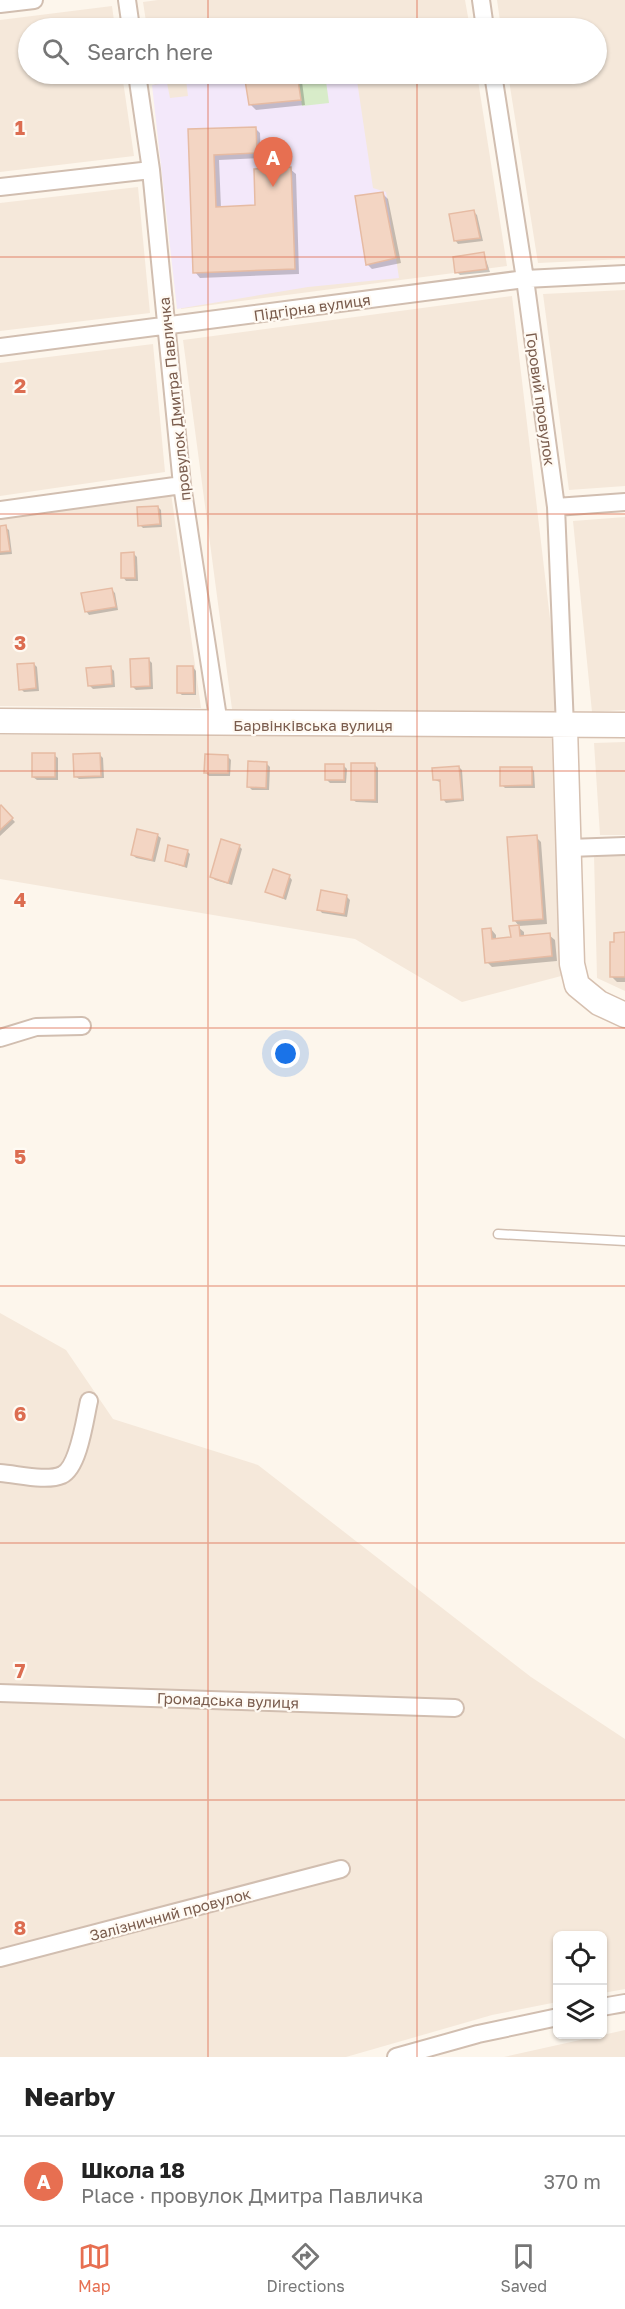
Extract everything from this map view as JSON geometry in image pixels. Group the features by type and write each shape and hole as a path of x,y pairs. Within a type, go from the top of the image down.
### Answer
{"street":[{"path":"0,4 34,0"},
{"path":"127,0 130,18"},
{"path":"481,0 484,18"},
{"name":"провулок Дмитра Павличка","path":"139,84 151,170 182,485 219,724"},
{"name":"Горовий провулок","path":"495,84 525,279 556,507 565,727"},
{"path":"0,188 151,170"},
{"name":"Підгірна вулиця","path":"0,347 525,279 625,274"},
{"path":"0,510 182,485"},
{"path":"556,507 625,502"},
{"name":"Барвінківська вулиця","path":"0,721 565,727 625,725"},
{"path":"565,727 572,964 577,985 599,1003 625,1015"},
{"path":"569,848 625,846"},
{"path":"0,1038 36,1027 82,1026"},
{"path":"0,1473 52,1477 62,1475 75,1461 89,1401"},
{"name":"Громадська вулиця","path":"0,1693 455,1708"},
{"name":"Залізничний провулок","path":"0,1958 340,1869"},
{"path":"607,2006 625,2003"},
{"path":"396,2057 478,2034 553,2018"}],"lane":[{"path":"498,1234 625,1241"}],"shaded area":[{"path":"158,0 465,0 468,18 145,18 143,2"},
{"path":"497,0 625,0 625,259 538,263 510,84 607,84 607,18 500,18"},
{"path":"112,6 114,18 18,18 18,84 123,84 134,156 0,172 0,20"},
{"path":"154,84 479,84 507,266 181,309 167,168"},
{"path":"167,84 170,98 188,96 186,84 357,84 373,188 386,192 399,278 308,287 177,309 152,85"},
{"path":"138,187 150,313 0,331 0,203"},
{"path":"625,290 625,486 569,490 543,294"},
{"path":"512,296 561,712 232,709 183,340"},
{"path":"153,344 165,472 0,496 0,363"},
{"path":"171,493 201,708 0,706 0,516"},
{"path":"625,517 625,710 592,712 573,521"},
{"path":"558,734 565,975 462,1002 355,939 0,879 0,735"},
{"path":"625,742 625,835 600,835 594,743"},
{"path":"625,854 625,991 597,978 594,855"},
{"path":"0,1313 66,1350 113,1419 258,1465 531,1677 625,1739 625,1989 607,1992 607,1931 553,1931 553,2003 492,2015 346,2057 0,2057"},
{"path":"625,2030 625,2057 504,2057 585,2039 607,2039 607,2034"}],"green space":[{"path":"299,84 326,84 329,103 302,106"}],"building":[{"path":"246,84 299,84 301,100 249,105"},
{"path":"256,127 257,153 214,155 216,207 255,205 254,169 291,167 295,269 193,273 188,129"},
{"path":"383,192 396,258 366,265 355,196"},
{"path":"474,210 480,238 454,241 449,214"},
{"path":"484,252 487,269 455,273 453,257"},
{"path":"158,506 160,524 138,526 137,507"},
{"path":"6,525 10,551 0,552 0,526"},
{"path":"134,552 135,578 121,578 121,553"},
{"path":"112,588 116,607 85,612 81,593"},
{"path":"149,658 150,686 131,687 130,659"},
{"path":"34,663 36,688 19,690 17,664"},
{"path":"111,666 112,684 88,686 86,668"},
{"path":"177,666 193,666 194,693 177,693"},
{"path":"32,753 55,753 55,777 32,777"},
{"path":"100,753 101,776 74,777 73,754"},
{"path":"205,754 228,755 228,773 204,773"},
{"path":"248,761 267,762 266,788 247,787"},
{"path":"351,763 375,763 375,800 351,800"},
{"path":"325,764 344,764 344,780 325,780"},
{"path":"459,766 462,799 441,800 440,780 433,780 432,768"},
{"path":"500,767 532,767 532,785 500,786"},
{"path":"0,806 13,818 0,830"},
{"path":"137,829 158,834 152,860 131,855"},
{"path":"537,835 543,919 513,921 507,837"},
{"path":"221,839 240,845 228,883 210,877"},
{"path":"168,845 188,850 184,866 165,861"},
{"path":"273,869 290,875 283,898 265,892"},
{"path":"321,890 347,895 344,914 317,910"},
{"path":"519,925 520,936 550,933 552,956 485,963 482,929 491,928 492,939 511,937 509,926"},
{"path":"625,932 625,977 610,977 610,942 614,942 614,933"}],"place":[{"name":"Школа 18","path":"273,187"}]}
